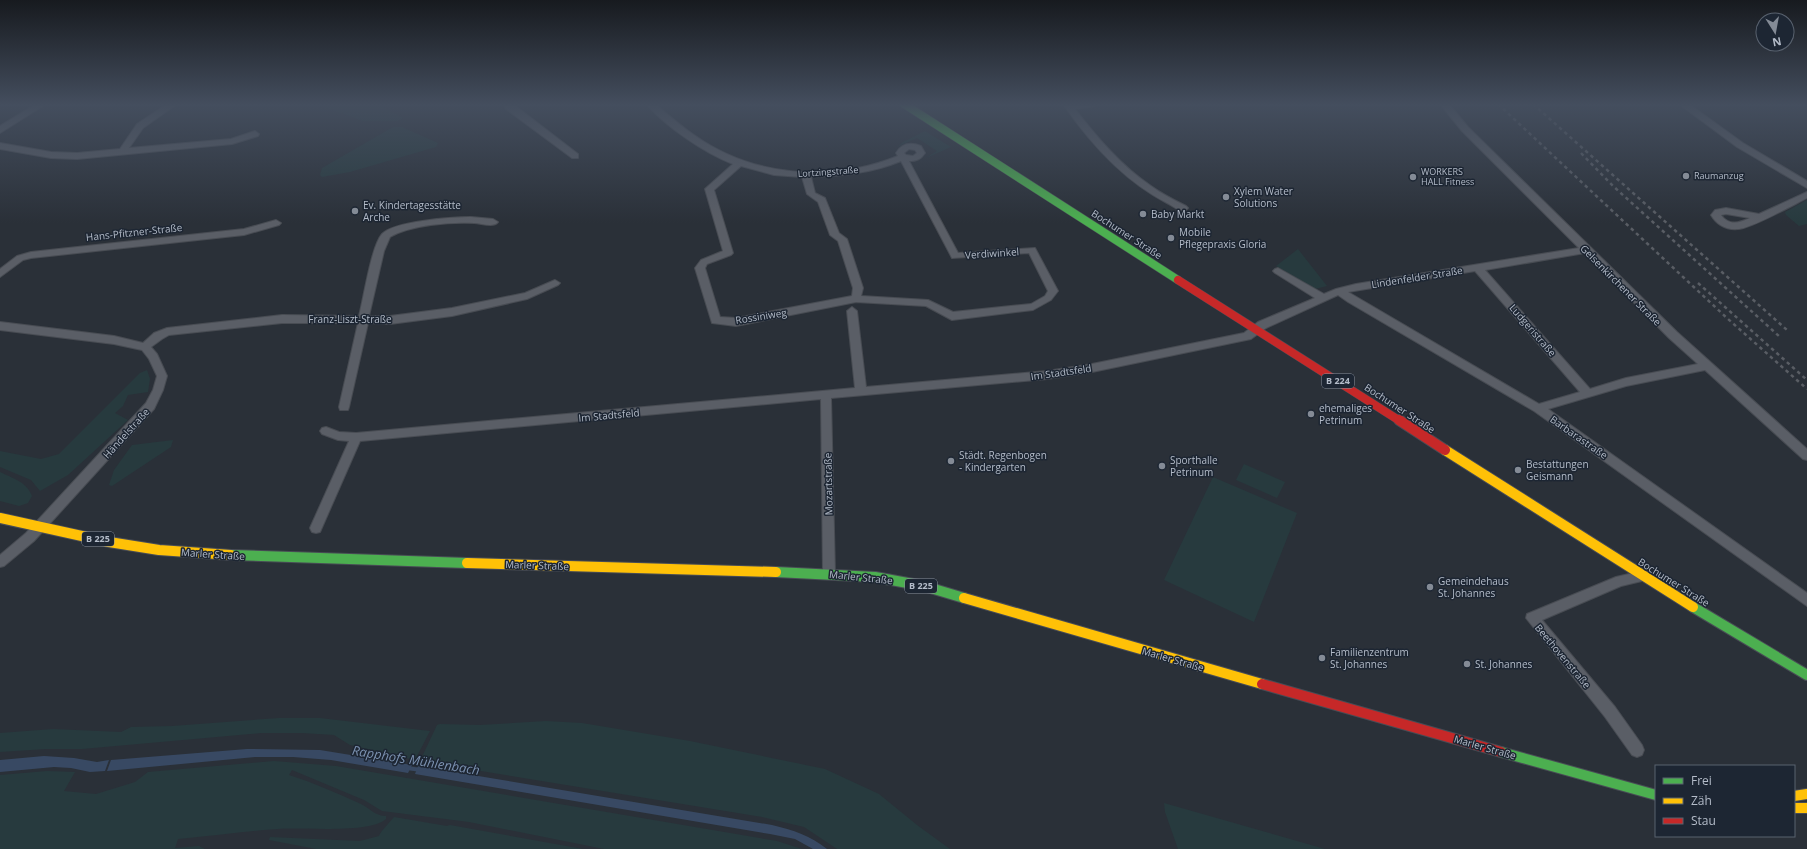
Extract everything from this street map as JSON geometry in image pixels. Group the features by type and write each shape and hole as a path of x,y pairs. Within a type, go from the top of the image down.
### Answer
{"main road":[{"name":"Bochumer Straße","path":"966,144 1642,576 1807,675"},
{"name":"Marler Straße","path":"0,518 38,527 159,550 257,557 829,574 876,577 924,586 1262,685 1655,795"},
{"path":"1795,796 1807,794"},
{"path":"1795,808 1807,808"}],"street":[{"path":"122,152 128,144"},
{"path":"0,146 51,156 78,156 206,144"},
{"path":"558,144 575,156"},
{"name":"Lortzingstraße","path":"702,144 716,154 738,164 764,171 806,175 849,173 872,168 903,157"},
{"path":"1098,144 1120,166 1144,186 1183,208"},
{"name":"Gelsenkirchener Straße","path":"1480,144 1586,250 1707,366 1807,456"},
{"path":"1738,144 1807,185"},
{"name":"Verdiwinkel","path":"856,299 928,302 952,316 1033,307 1048,298 1053,291 1032,250 955,256 903,157"},
{"name":"Rossiniweg","path":"738,164 710,189 714,210 728,253 704,262 700,268 716,320 736,322 856,299"},
{"path":"806,175 811,194 822,200 835,235 842,239 858,288 856,299"},
{"path":"1761,217 1807,195"},
{"path":"344,407 381,242 397,229 412,226 468,220 493,222"},
{"name":"Hans-Pfitzner-Straße","path":"0,274 20,258 31,255 244,232 276,223"},
{"name":"Lindenfelder Straße","path":"1256,330 1262,325 1339,291 1586,250"},
{"name":"Ludgeristraße","path":"1478,268 1587,393"},
{"path":"1278,271 1323,298"},
{"name":"Franz-Liszt-Straße","path":"145,347 158,336 167,332 282,319 390,320 452,312 527,296 555,283"},
{"name":"Barbarastraße","path":"1339,291 1351,300 1538,408 1807,600"},
{"path":"852,311 861,392"},
{"path":"0,326 114,340 145,347"},
{"name":"Im Stadtsfeld","path":"326,431 338,436 356,437 1047,376 1085,370 1247,336 1256,330"},
{"name":"Händelstraße","path":"38,527 150,406 158,390 162,376 153,357 145,347"},
{"path":"1538,408 1626,382 1707,366"},
{"name":"Mozartstraße","path":"826,395 829,574"},
{"path":"316,528 356,437"},
{"path":"0,562 30,537 38,527"},
{"name":"Beethovenstraße","path":"1637,750 1610,712 1532,618 1620,581 1642,576"}],"green space":[{"path":"364,144 438,144 436,147 350,172 322,177 320,175 322,168"},
{"path":"926,144 946,144 951,147 926,158 937,151"},
{"path":"1807,200 1807,224 1799,226 1786,215 1785,212"},
{"path":"1298,249 1327,286 1315,289 1276,266"},
{"path":"147,370 150,379 148,392 128,395 123,406 115,413 128,420 68,475 40,491 31,480 0,467 0,451 41,459 59,454 140,373"},
{"path":"173,440 171,447 112,486 109,485 114,470 132,445"},
{"path":"1244,464 1285,482 1277,498 1236,480"},
{"path":"0,472 19,481 27,487 32,496 28,503 19,506 0,501"},
{"path":"1213,477 1297,513 1254,622 1164,580"},
{"path":"279,718 320,718 430,731 415,760 350,745 334,735 302,733 261,733 82,749 46,749 0,752 0,733 53,729 121,732 131,727 172,726"},
{"path":"546,721 582,723 690,741 825,769 879,794 917,825 950,849 837,849 804,827 762,817 420,761 437,725 440,724 480,725"},
{"path":"274,761 336,766 777,841 802,849 604,849 469,822 382,811 364,800 292,770 289,775 352,800 376,814 386,816 386,819 378,824 365,827 335,829 278,829 178,839 175,848 199,846 205,849 0,849 0,775 47,771 75,772 64,791 96,794 135,782 148,772"},
{"path":"1164,803 1325,849 1178,849 1165,812"},
{"path":"394,817 447,826 450,825 583,849 316,849 269,840 270,837 360,841 379,836"}],"water":[{"path":"247,749 320,750 412,765 408,773 331,760 293,757 255,757 107,771 111,760"},
{"path":"44,756 74,758 97,762 109,760 105,771 90,772 71,768 54,767 0,772 0,760"},
{"path":"418,766 772,825 815,840 827,849 813,849 795,839 770,834 415,774"}],"waterway":[{"name":"Rapphofs Mühlenbach","path":"407,768 421,770"}],"railway":[{"path":"1540,144 1728,319 1807,389"},
{"path":"1578,144 1787,330"},
{"path":"1581,153 1613,186 1780,337"},
{"path":"1698,283 1807,380"}],"traffic: fast":[{"path":"966,144 1178,280"},
{"path":"231,555 467,563"},
{"path":"776,572 875,577 924,586 964,598"},
{"path":"1693,607 1807,675"},
{"path":"1501,752 1655,795"}],"traffic: slow":[{"path":"1445,450 1693,607"},
{"path":"0,518 109,542 159,550 231,555"},
{"path":"467,563 776,572"},
{"path":"964,598 1262,684"},
{"path":"1795,796 1807,794"},
{"path":"1795,808 1807,808"}],"traffic: jam":[{"path":"1178,280 1445,450"},
{"path":"1262,684 1501,752"}],"place":[{"name":"Raumanzug","path":"1686,176"},
{"name":"WORKERS HALL Fitness","path":"1413,177"},
{"name":"Xylem Water Solutions","path":"1226,197"},
{"name":"Ev. Kindertagesstätte Arche","path":"355,211"},
{"name":"Baby Markt","path":"1143,214"},
{"name":"Mobile Pflegepraxis Gloria","path":"1171,238"},
{"name":"ehemaliges Petrinum","path":"1311,414"},
{"name":"Städt. Regenbogen - Kindergarten","path":"951,461"},
{"name":"Sporthalle Petrinum","path":"1162,466"},
{"name":"Bestattungen Geismann","path":"1518,470"},
{"name":"Gemeindehaus St. Johannes","path":"1430,587"},
{"name":"Familienzentrum St. Johannes","path":"1322,658"},
{"name":"St. Johannes","path":"1467,664"}]}
